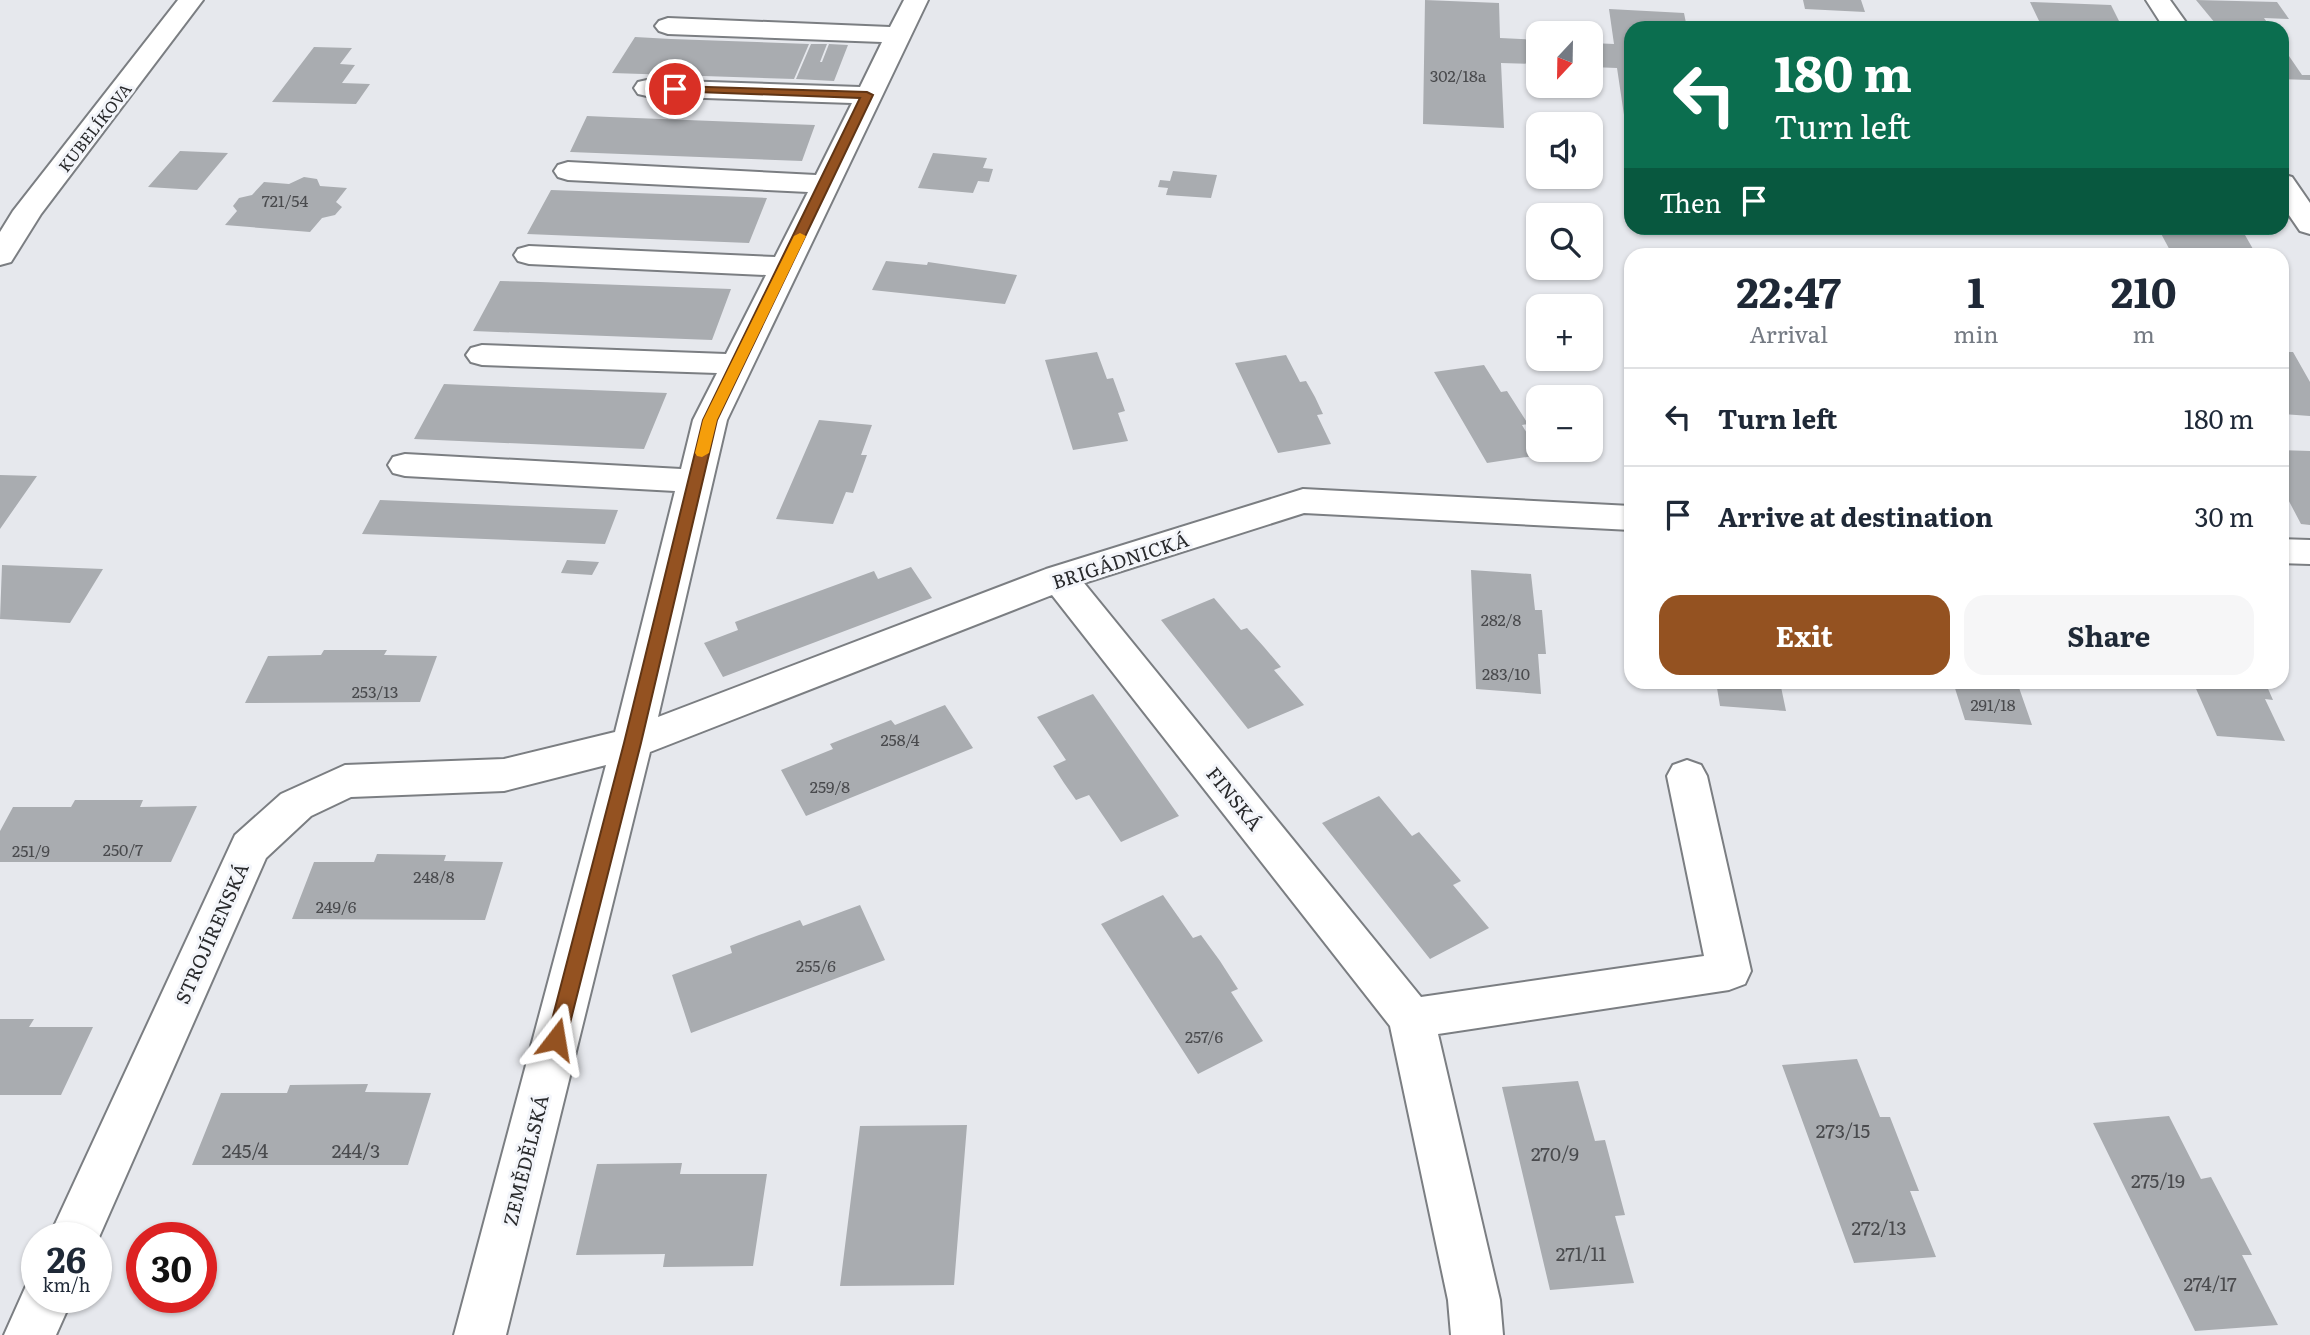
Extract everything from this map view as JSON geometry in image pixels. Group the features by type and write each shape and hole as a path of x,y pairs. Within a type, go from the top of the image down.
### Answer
{"street":[{"name":"KUBELÍKOVA","path":"0,256 14,212 191,0"},
{"name":"ZEMĚDĚLSKÁ","path":"480,1335 632,743 710,420 867,95 916,0"},
{"path":"2158,0 2172,21"},
{"path":"668,26 898,36"},
{"path":"647,88 867,95"},
{"path":"568,171 826,184"},
{"path":"2289,194 2310,225"},
{"path":"529,255 785,267"},
{"path":"482,355 737,364"},
{"path":"405,465 695,481"},
{"name":"BRIGÁDNICKÁ","path":"632,743 1059,578 1303,501 1624,518"},
{"path":"2289,551 2310,552"},
{"name":"FINSKÁ","path":"1059,578 1411,1018 1474,1300 1477,1335"},
{"name":"STROJÍRENSKÁ","path":"81,1222 250,847 296,805 345,781 504,775 632,743"},
{"path":"1411,1018 1729,971 1686,776"},
{"path":"30,1335 40,1313"}],"building":[{"path":"1425,0 1499,3 1500,38 1526,39 1526,64 1501,63 1504,128 1423,124"},
{"path":"1803,0 1861,0 1865,12 1805,9"},
{"path":"2196,0 2277,2 2289,19 2264,18 2266,21 2213,21"},
{"path":"2030,2 2111,5 2119,21 2039,21"},
{"path":"1609,9 1684,13 1686,21 1624,21 1624,115 1617,68 1603,67 1603,44 1614,44"},
{"path":"635,37 809,44 794,79 612,73"},
{"path":"811,44 827,44 820,62 829,44 848,45 834,81 796,79"},
{"path":"314,47 352,48 340,64 355,65 342,83 370,84 356,104 272,102"},
{"path":"2289,56 2302,75 2310,75 2310,80 2289,79"},
{"path":"587,116 815,125 802,161 570,152"},
{"path":"180,151 228,153 197,190 148,187"},
{"path":"933,153 987,158 983,168 993,169 989,182 978,181 973,193 918,188"},
{"path":"1173,171 1217,175 1211,198 1166,195 1168,188 1158,187 1160,180 1170,181"},
{"path":"304,177 317,179 320,186 347,188 336,202 342,207 335,215 322,218 310,232 225,225 237,211 233,206 239,198 252,195 264,182 289,184"},
{"path":"551,190 767,198 749,243 527,234"},
{"path":"2162,235 2245,235 2252,248 2169,248"},
{"path":"886,261 927,265 928,262 1017,275 1005,304 872,290"},
{"path":"500,281 731,289 712,340 473,331"},
{"path":"1097,352 1107,379 1113,378 1125,411 1118,413 1128,441 1073,450 1045,360"},
{"path":"2289,352 2293,352 2310,382 2310,416 2289,414"},
{"path":"1286,355 1300,382 1306,381 1315,397 1323,414 1317,415 1331,444 1278,453 1235,363"},
{"path":"1484,365 1501,392 1507,391 1526,421 1526,424 1522,425 1526,432 1526,457 1487,463 1434,372"},
{"path":"444,384 667,393 644,449 414,439"},
{"path":"819,420 872,425 861,455 867,455 853,493 846,492 833,524 776,519"},
{"path":"2289,450 2310,451 2310,525 2301,524 2289,501"},
{"path":"0,475 37,476 0,529"},
{"path":"380,500 618,510 605,544 362,534"},
{"path":"567,560 599,562 592,575 561,573"},
{"path":"2,565 103,569 70,623 0,619"},
{"path":"911,567 932,598 723,677 704,643 738,630 735,622 874,571 878,579"},
{"path":"1471,570 1531,574 1535,610 1542,610 1546,654 1538,654 1541,694 1476,689"},
{"path":"1214,598 1241,630 1247,628 1281,667 1274,670 1304,705 1248,729 1161,620"},
{"path":"324,650 387,650 384,655 437,656 420,702 245,703 268,656 321,655"},
{"path":"1717,689 1781,689 1786,711 1720,706"},
{"path":"1955,689 2019,689 2032,725 1965,720"},
{"path":"2196,689 2268,689 2273,700 2265,699 2285,741 2217,736"},
{"path":"1093,694 1179,816 1121,842 1089,795 1076,800 1064,783 1053,766 1066,760 1037,717"},
{"path":"945,705 973,748 806,816 781,770 833,749 830,744 891,720 895,725"},
{"path":"1379,796 1412,836 1419,832 1461,881 1453,885 1489,928 1430,959 1322,823"},
{"path":"75,800 143,800 140,807 197,806 171,862 0,862 0,831 13,807 71,807"},
{"path":"377,854 446,855 444,861 503,862 485,920 292,919 314,862 374,862"},
{"path":"1163,895 1193,938 1201,935 1220,961 1238,989 1231,992 1263,1041 1198,1074 1101,924"},
{"path":"860,905 885,960 691,1033 672,975 732,953 730,946 759,935 800,920 803,926"},
{"path":"0,1019 34,1019 29,1027 93,1027 61,1095 0,1095"},
{"path":"1857,1059 1880,1117 1890,1117 1919,1191 1910,1191 1936,1257 1854,1263 1782,1065"},
{"path":"1578,1081 1595,1141 1605,1140 1625,1215 1615,1216 1634,1283 1550,1290 1502,1087"},
{"path":"368,1084 365,1092 431,1093 408,1165 192,1165 221,1093 287,1093 290,1085"},
{"path":"2169,1116 2201,1179 2211,1177 2252,1255 2242,1255 2278,1325 2195,1331 2093,1123"},
{"path":"967,1125 954,1285 840,1286 860,1126"},
{"path":"682,1163 680,1174 767,1174 753,1266 663,1267 665,1254 576,1255 597,1164"}],"slow traffic":[{"path":"702,453 710,420 800,236"}],"route":[{"path":"556,1039 632,743 710,420 867,95 675,89"}]}
